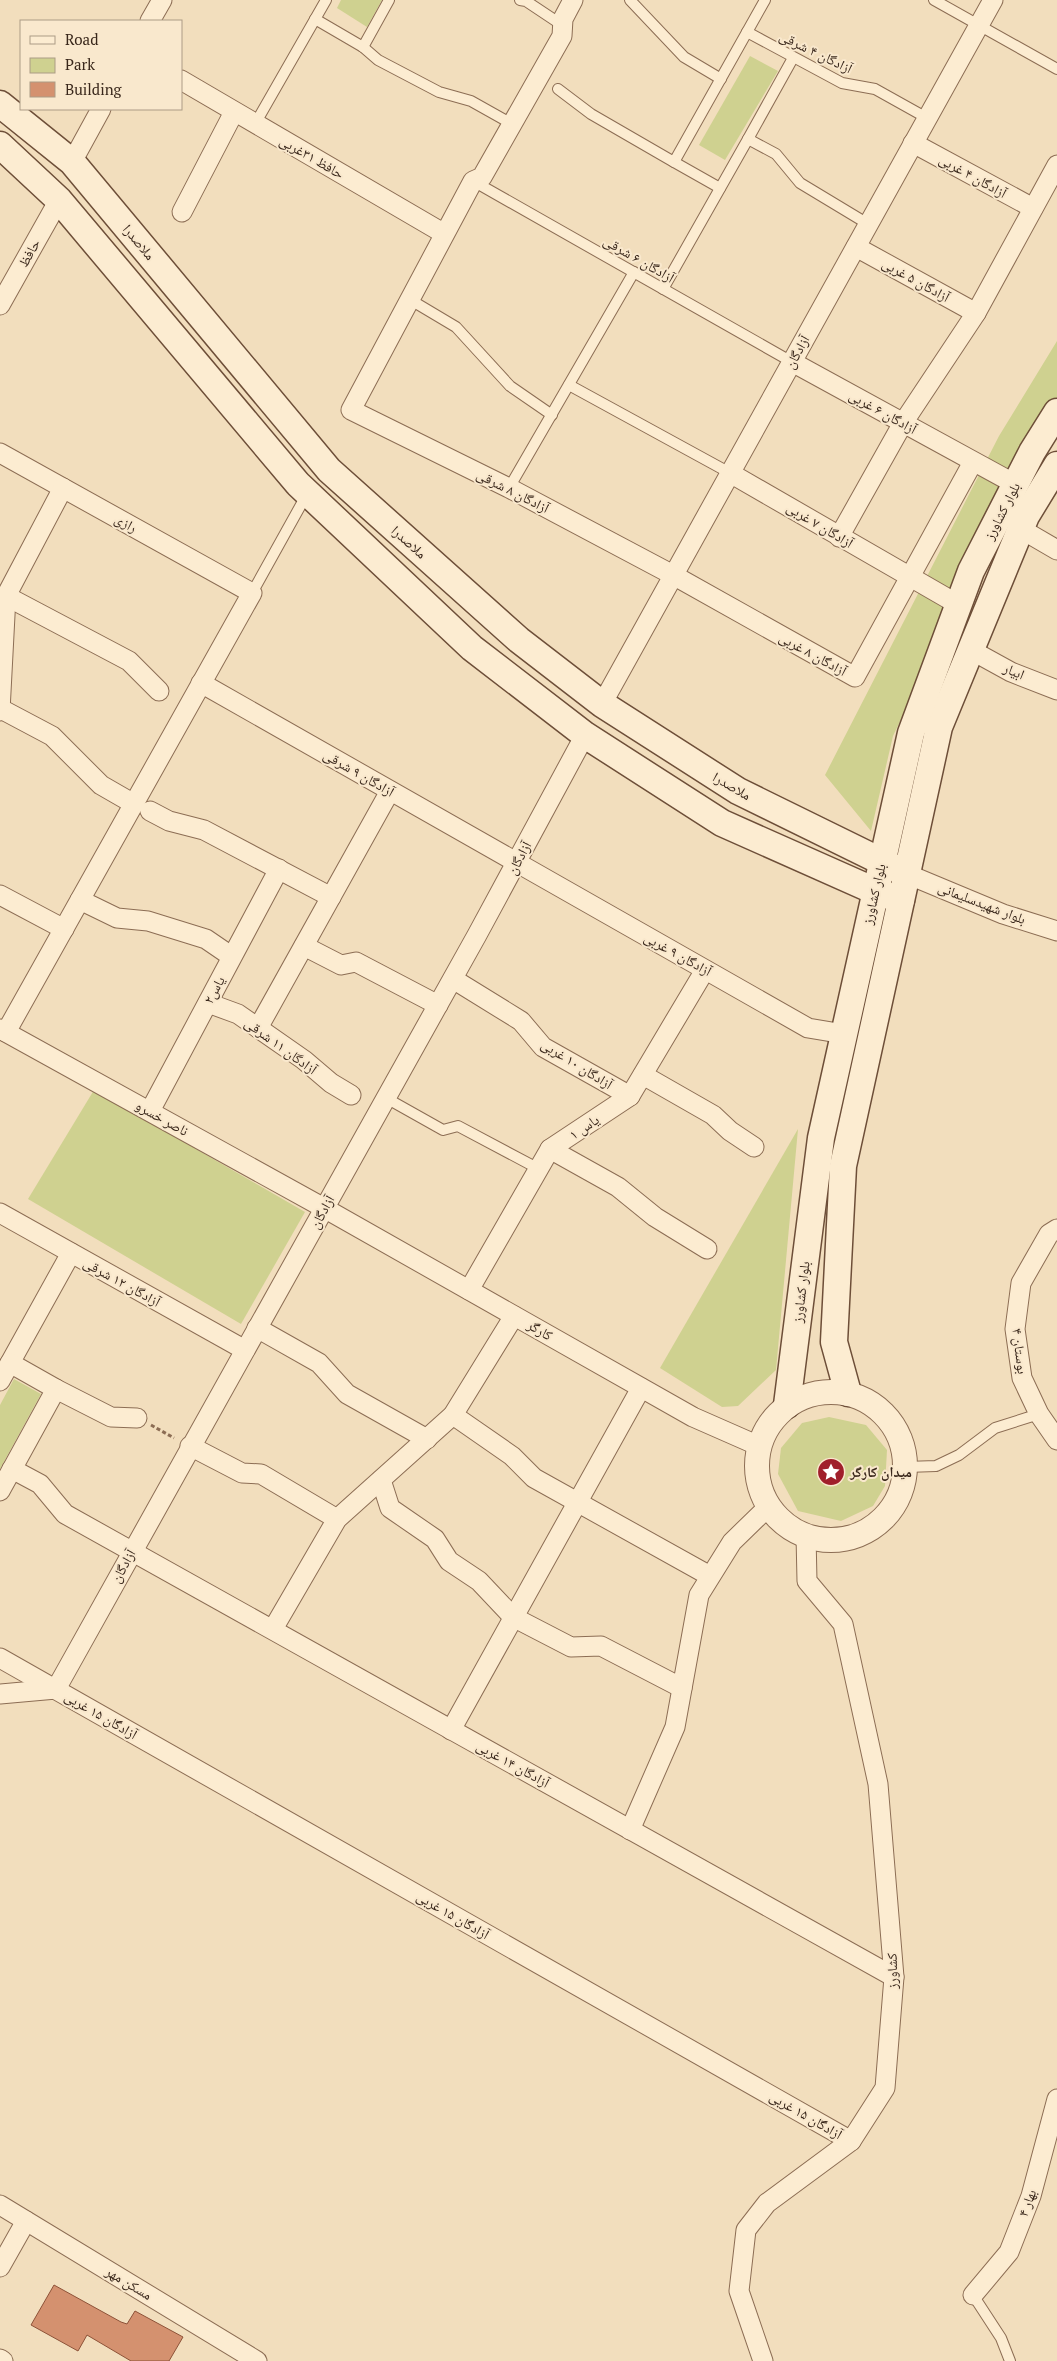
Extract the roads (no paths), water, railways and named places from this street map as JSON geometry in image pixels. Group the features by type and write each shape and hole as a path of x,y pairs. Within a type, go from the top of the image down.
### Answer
{"main road":[{"name":"ملاصدرا","path":"0,104 72,162 329,470 519,640 602,704 738,791 907,874"},
{"path":"0,145 59,200 307,493 472,648 585,734 722,823 875,891 901,900"},
{"name":"بلوار کشاورز","path":"787,1405 821,1138 911,733 971,571 1032,452 1057,412"},
{"name":"بلوار کشاورز","path":"848,1392 834,1342 843,1166 939,727 1021,528 1057,465"}],"street":[{"path":"409,299 473,180 482,177 562,36 563,19 573,0"},
{"name":"آزادگان","path":"602,704 993,0"},
{"name":"حافظ ۳۱غربی","path":"182,81 443,233"},
{"path":"72,162 100,110"},
{"path":"182,212 234,112"},
{"name":"آزادگان ۴ غربی","path":"913,143 1033,208"},
{"path":"839,537 903,423 976,313 1057,165"},
{"name":"حافظ","path":"0,305 5,285 59,200"},
{"name":"آزادگان ۵ غربی","path":"856,247 976,313"},
{"name":"آزادگان ۸ شرقی","path":"409,299 351,410 509,488 673,576"},
{"name":"آزادگان ۶ غربی","path":"792,362 1015,484"},
{"name":"رازی","path":"0,453 252,594"},
{"path":"909,578 973,462"},
{"name":"آزادگان ۷ غربی","path":"730,473 958,605"},
{"path":"63,488 6,596 1,710 52,736 101,785 168,821 204,830 331,897"},
{"path":"1021,528 1057,550"},
{"name":"آزادگان ۸ غربی","path":"673,576 855,677 909,578"},
{"path":"3,1030 64,930 80,900 142,808 202,683 252,594"},
{"path":"6,596 129,660 160,691"},
{"name":"ابیار","path":"971,650 1011,672 1046,684 1057,690"},
{"name":"آزادگان ۹ شرقی","path":"202,683 516,863"},
{"name":"آزادگان","path":"56,1689 190,1446 453,979 585,734"},
{"path":"258,1028 390,791"},
{"name":"آزادگان ۹ غربی","path":"516,863 808,1028 844,1034"},
{"name":"یاس۲","path":"150,1112 279,870"},
{"name":"بلوار شهیدسلیمانی","path":"907,874 1003,914 1057,931"},
{"path":"0,894 64,930"},
{"path":"80,900 117,918 148,922 206,939 225,952"},
{"path":"304,946 341,965 356,962 438,1005"},
{"name":"یاس ۱","path":"469,1290 550,1149 630,1096 705,970"},
{"name":"آزادگان ۱۰ غربی","path":"453,979 521,1021 544,1047 630,1096"},
{"name":"آزادگان ۱۱ شرقی","path":"208,1003 238,1014 304,1060 331,1083 351,1095"},
{"name":"ناصر خسرو","path":"3,1030 324,1208"},
{"path":"643,1075 713,1115 730,1131 754,1147"},
{"path":"550,1149 618,1186 655,1217 707,1249"},
{"name":"کارگر","path":"324,1208 693,1417 759,1446"},
{"name":"آزادگان ۱۲ شرقی","path":"0,1213 245,1350"},
{"name":"بوستان ۴","path":"1057,1229 1049,1234 1021,1283 1015,1329 1022,1378 1039,1414 1057,1440"},
{"path":"0,1381 71,1253"},
{"path":"273,1629 337,1520 453,1416 514,1316"},
{"path":"257,1328 319,1363 347,1394 427,1439"},
{"path":"10,1363 111,1417 137,1418"},
{"path":"451,1730 641,1388"},
{"path":"0,1491 56,1389"},
{"path":"827,1391 848,1392 871,1402 890,1419 902,1442 906,1467 902,1492 889,1514 870,1530 846,1539 821,1540 797,1532 776,1517 762,1496 756,1471 759,1446 769,1423 787,1405 806,1395 827,1391"},
{"path":"453,1416 512,1456 534,1478 710,1576"},
{"path":"190,1446 242,1473 261,1474 337,1520"},
{"name":"آزادگان ۱۴ غربی","path":"12,1469 40,1484 65,1514 894,1977"},
{"path":"381,1480 390,1508 435,1539 449,1561 479,1581 513,1617 571,1647 601,1646 682,1688"},
{"path":"630,1830 675,1727 699,1595 732,1542 769,1506"},
{"name":"کشاورز","path":"763,2361 739,2291 746,2230 767,2203 851,2140 885,2088 894,1977 878,1784 844,1624 808,1581 806,1535"},
{"name":"آزادگان ۱۵ غربی","path":"0,1658 851,2140"},
{"path":"0,1694 56,1689"},
{"name":"بهار ۴","path":"973,2296 1009,2252 1031,2196 1057,2098"},
{"name":"مسکن مهر","path":"0,2206 257,2361"},
{"path":"0,2267 26,2221"}],"lane":[{"path":"255,124 326,0"},
{"path":"363,47 389,0"},
{"path":"520,0 526,1 562,25"},
{"path":"630,0 684,56 721,79"},
{"path":"674,162 765,0"},
{"path":"934,0 1057,69"},
{"path":"315,19 363,47 378,60 439,92 471,101 512,124"},
{"name":"آزادگان ۴ شرقی","path":"747,32 842,83 875,89 927,118"},
{"path":"663,289 793,58"},
{"path":"558,89 591,114 720,188"},
{"path":"748,139 776,154 800,183 868,224"},
{"name":"آزادگان ۶ شرقی","path":"473,180 792,362"},
{"path":"509,488 634,272"},
{"path":"409,299 456,326 510,386 552,415"},
{"path":"569,385 730,473"},
{"path":"252,594 307,493"},
{"path":"386,1098 443,1130 458,1126 539,1169"},
{"path":"906,1467 936,1466 959,1455 995,1428 1039,1414"},
{"path":"973,2296 1001,2338 1010,2361"}],"place":[{"name":"میدان کارگر","path":"831,1472"}]}
